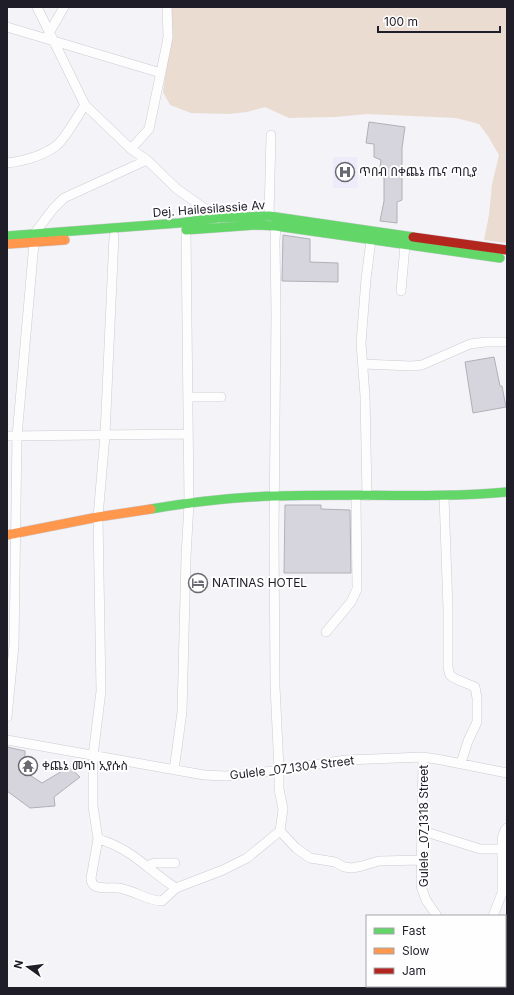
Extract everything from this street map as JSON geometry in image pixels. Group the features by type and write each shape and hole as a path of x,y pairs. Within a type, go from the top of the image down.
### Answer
{"main road":[{"name":"Dej. Hailesilassie Av","path":"7,236 34,238 218,218 269,216 507,250"},
{"path":"7,244 34,238 114,236 257,225 276,226 507,259"},
{"path":"11,534 98,517 189,503 275,496 444,496 507,492"}],"street":[{"path":"37,7 85,105 131,149 147,160 177,189 218,218"},
{"path":"49,33 64,7"},
{"path":"131,149 149,129 168,37 167,7"},
{"path":"7,27 161,73"},
{"path":"7,163 22,161 56,146 62,140 85,105"},
{"path":"269,216 271,135"},
{"path":"7,717 10,645 11,534 17,436 34,238 53,209 64,198 147,160"},
{"path":"114,236 105,435 98,517 101,691 93,756 93,806 98,839 91,883 103,888 123,888 156,901 162,901 176,888 223,870 247,858 280,831 283,809 279,788 275,686 276,226"},
{"path":"174,770 182,712 189,503 186,230"},
{"path":"367,496 365,396 361,343 366,279 371,240"},
{"path":"402,291 405,245"},
{"path":"363,364 411,366 422,364 470,344 507,342"},
{"path":"188,397 221,397"},
{"path":"7,436 188,434"},
{"path":"326,632 351,602 357,589 356,496"},
{"path":"444,496 448,609 448,668 450,675 454,678 475,687 477,698 477,722 468,741 461,763"},
{"name":"Gulele _07_1304 Street","path":"7,740 204,775 226,776 250,774 346,760 424,757 507,773"},
{"name":"Gulele _07_1318 Street","path":"424,757 421,886 426,900 435,915"},
{"path":"493,915 502,893 504,848 502,838 507,828"},
{"path":"280,831 296,848 310,858 335,862 344,867 352,868 379,862 422,860"},
{"path":"423,831 480,849 504,848"},
{"path":"98,839 117,846 136,857 176,888"},
{"path":"146,866 155,863 175,863"}],"shaded area":[{"path":"169,7 507,7 507,243 484,240 489,215 492,184 499,155 479,124 456,118 367,114 335,117 289,118 265,107 247,112 229,114 191,113 170,105 163,92 169,39"},
{"name":"ጥበብ በቀጨኔ ጤና ጣቢያ","path":"333,157 357,157 358,188 333,188"}],"building":[{"path":"369,122 405,127 402,148 402,200 397,202 397,223 380,221 384,201 384,178 379,175 381,160 374,157 374,144 366,143"},
{"path":"283,235 310,239 310,262 338,263 338,282 282,281"},
{"path":"494,357 506,407 473,413 465,362"},
{"path":"285,505 321,505 321,509 350,510 351,573 284,573"},
{"path":"7,747 25,751 25,772 42,783 69,767 80,777 54,797 55,806 30,808 7,791"}],"traffic: fast":[{"path":"7,236 179,223 218,218 269,216 413,237"},
{"path":"186,230 257,225 276,226 500,258"},
{"path":"151,509 245,497 305,495 420,496 507,492"}],"traffic: slow":[{"path":"9,244 65,240"},
{"path":"7,535 98,517 151,509"}],"traffic: jam":[{"path":"413,237 507,250"}],"place":[{"name":"ጥበብ በቀጨኔ ጤና ጣቢያ","path":"345,172"},
{"name":"NATINAS HOTEL","path":"198,583"},
{"name":"ቀጨኔ መካነ ኢየሱስ","path":"28,766"}]}
